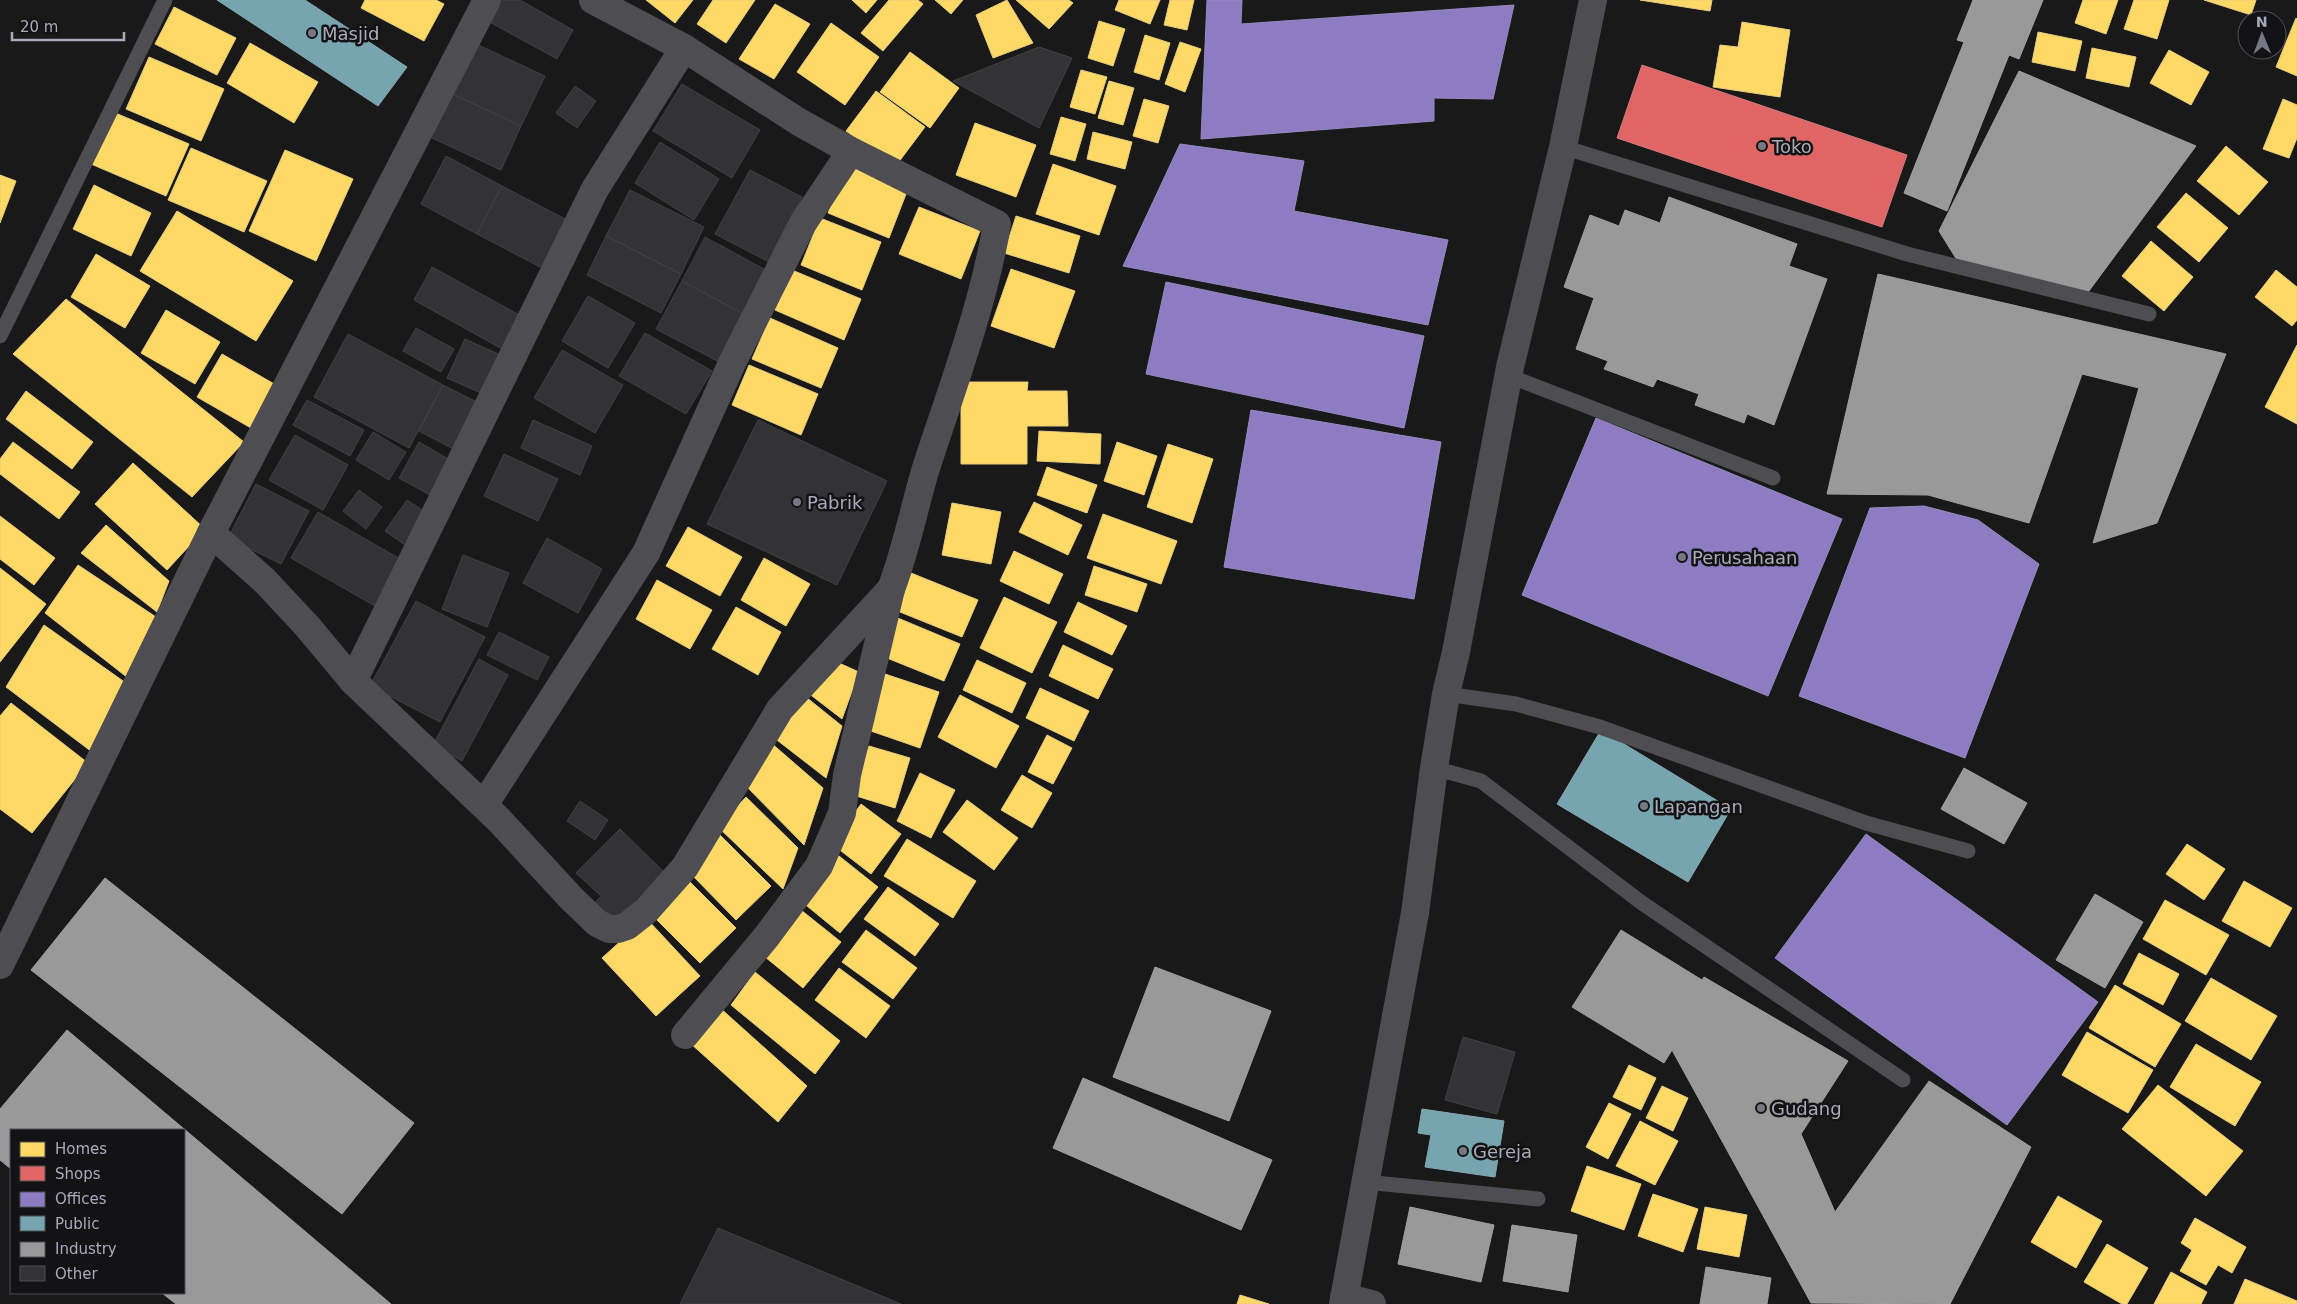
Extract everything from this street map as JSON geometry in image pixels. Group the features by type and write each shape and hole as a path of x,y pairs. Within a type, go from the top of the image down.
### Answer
{"street":[{"path":"0,965 211,533 487,0"},
{"path":"593,0 684,48 799,122 851,151 997,224 992,254 962,358 924,476 900,565 891,589 848,775 845,802 820,866 767,936 685,1036"},
{"path":"1372,1304 1344,1301 1415,913 1434,768 1446,694 1509,376 1563,147 1593,0"},
{"path":"353,681 595,188 684,48"},
{"path":"484,805 646,553 732,363 799,232 851,151"},
{"path":"211,533 265,581 307,626 353,681 484,805 598,923 610,929 627,926 646,911 685,867 780,709 891,589"}],"lane":[{"path":"0,336 165,0"},
{"path":"1563,147 1907,254 2150,314"},
{"path":"1509,376 1774,478"},
{"path":"1446,694 1516,704 1600,727 1866,823 1968,851"},
{"path":"1434,768 1481,781 1642,903 1903,1080"},
{"path":"1365,1182 1538,1199"}],"building: Homes":[{"path":"365,0 436,0 444,4 424,41 361,8"},
{"path":"646,0 693,0 675,23"},
{"path":"713,0 755,0 726,43 697,24"},
{"path":"852,0 877,0 866,13"},
{"path":"889,0 918,0 923,4 883,51 861,33"},
{"path":"935,0 963,0 951,14"},
{"path":"1007,0 1033,43 993,58 976,15"},
{"path":"1016,0 1069,0 1073,3 1049,29"},
{"path":"1119,0 1160,0 1150,24 1115,10"},
{"path":"1170,0 1194,0 1187,30 1164,25"},
{"path":"1640,0 1712,0 1710,11"},
{"path":"2083,0 2118,0 2106,34 2075,23"},
{"path":"2134,0 2169,0 2157,39 2124,29"},
{"path":"2204,0 2256,0 2253,10 2237,11"},
{"path":"775,4 810,24 774,79 739,59"},
{"path":"174,7 236,38 217,75 155,44"},
{"path":"2296,18 2297,76 2276,67 2279,60 2287,60 2287,40"},
{"path":"1099,21 1125,29 1113,66 1088,58"},
{"path":"1742,22 1790,30 1780,97 1713,87 1720,45 1738,47"},
{"path":"831,23 879,57 845,105 797,72"},
{"path":"2038,32 2082,41 2075,71 2032,62"},
{"path":"1145,35 1170,43 1159,80 1134,72"},
{"path":"1180,42 1201,49 1185,92 1165,84"},
{"path":"250,43 318,82 294,123 227,83"},
{"path":"2092,48 2136,57 2129,87 2086,78"},
{"path":"2169,50 2209,72 2191,105 2150,83"},
{"path":"910,52 959,88 930,128 880,92"},
{"path":"149,57 224,89 201,141 126,109"},
{"path":"1081,70 1107,77 1095,114 1070,107"},
{"path":"1109,81 1134,88 1123,125 1098,118"},
{"path":"876,91 925,127 895,167 846,131"},
{"path":"1144,99 1169,106 1158,143 1133,136"},
{"path":"2283,99 2297,105 2297,138 2289,158 2263,149"},
{"path":"113,112 189,144 166,196 91,164"},
{"path":"1061,117 1086,124 1075,161 1050,154"},
{"path":"975,123 1036,145 1016,197 956,175"},
{"path":"1093,132 1132,142 1125,169 1087,159"},
{"path":"2226,146 2268,182 2239,215 2197,181"},
{"path":"191,148 267,181 244,232 168,200"},
{"path":"285,150 353,179 316,261 249,231"},
{"path":"1053,164 1116,186 1099,235 1036,214"},
{"path":"847,165 908,189 889,238 828,213"},
{"path":"0,175 16,181 0,223"},
{"path":"94,185 151,213 131,256 73,229"},
{"path":"2186,193 2228,228 2199,262 2157,227"},
{"path":"919,207 980,231 961,279 899,254"},
{"path":"177,211 293,281 256,341 140,271"},
{"path":"1016,216 1080,236 1069,273 1004,253"},
{"path":"820,218 881,242 862,290 801,265"},
{"path":"2151,241 2193,277 2164,311 2122,276"},
{"path":"96,254 150,286 125,328 71,297"},
{"path":"1011,269 1075,291 1054,348 991,326"},
{"path":"792,270 861,299 844,340 775,310"},
{"path":"2276,270 2297,287 2297,320 2292,326 2255,297"},
{"path":"66,299 244,442 192,497 13,354"},
{"path":"166,310 220,342 195,384 141,353"},
{"path":"770,318 838,348 821,388 752,359"},
{"path":"2297,345 2297,424 2265,407"},
{"path":"222,354 276,385 251,428 197,397"},
{"path":"749,365 818,394 801,435 732,405"},
{"path":"961,382 1028,382 1027,391 1067,391 1068,426 1027,426 1027,464 961,464"},
{"path":"26,391 93,442 72,469 6,419"},
{"path":"1039,431 1101,434 1100,464 1037,461"},
{"path":"13,442 80,492 59,519 0,474 0,459"},
{"path":"1117,442 1157,456 1144,495 1104,481"},
{"path":"1168,444 1213,459 1192,523 1147,507"},
{"path":"133,463 205,529 167,570 95,504"},
{"path":"1047,467 1097,485 1087,513 1037,495"},
{"path":"1034,502 1082,525 1068,555 1019,532"},
{"path":"952,503 1001,512 991,564 942,555"},
{"path":"1103,514 1177,541 1161,584 1087,558"},
{"path":"0,516 55,558 34,585 0,559"},
{"path":"106,525 169,581 157,612 81,553"},
{"path":"688,527 742,557 720,596 666,566"},
{"path":"1014,551 1063,574 1049,604 1000,581"},
{"path":"764,558 810,584 786,626 741,600"},
{"path":"78,565 159,619 128,678 45,613"},
{"path":"1094,566 1147,584 1137,612 1085,595"},
{"path":"0,568 46,604 0,662"},
{"path":"911,573 978,600 962,637 895,610"},
{"path":"657,580 712,610 690,649 636,619"},
{"path":"1004,597 1057,622 1032,673 980,648"},
{"path":"1078,602 1127,626 1112,655 1064,632"},
{"path":"736,607 781,632 758,675 712,649"},
{"path":"893,616 960,644 944,681 877,654"},
{"path":"44,625 133,688 96,755 6,687"},
{"path":"1063,645 1113,669 1098,699 1049,676"},
{"path":"977,660 1026,683 1012,713 963,690"},
{"path":"839,663 859,672 842,719 803,689"},
{"path":"885,674 939,692 920,748 865,729"},
{"path":"1040,688 1089,711 1074,741 1026,718"},
{"path":"801,693 842,726 826,778 773,737"},
{"path":"960,695 1019,726 996,768 938,737"},
{"path":"11,703 88,763 32,833 0,809 0,716"},
{"path":"1047,735 1072,748 1053,784 1028,772"},
{"path":"770,742 823,788 804,845 743,783"},
{"path":"869,746 910,758 895,808 853,795"},
{"path":"920,773 955,790 931,838 897,821"},
{"path":"1022,775 1052,793 1032,828 1001,810"},
{"path":"746,797 798,848 783,889 718,827"},
{"path":"967,800 1018,838 994,870 943,832"},
{"path":"861,804 901,834 871,874 832,844"},
{"path":"716,831 771,886 736,920 691,874"},
{"path":"907,839 976,881 953,918 884,876"},
{"path":"2187,844 2225,869 2204,900 2166,874"},
{"path":"834,852 878,887 840,933 796,897"},
{"path":"687,879 736,928 700,963 651,914"},
{"path":"2244,881 2292,908 2270,947 2222,921"},
{"path":"888,887 939,924 915,956 864,919"},
{"path":"2165,900 2229,935 2206,975 2143,939"},
{"path":"796,906 841,942 803,988 759,952"},
{"path":"646,918 700,976 656,1016 602,958"},
{"path":"866,930 917,968 893,999 842,962"},
{"path":"2139,953 2179,974 2163,1005 2123,984"},
{"path":"839,968 890,1006 866,1038 815,1000"},
{"path":"755,972 840,1041 815,1074 731,1005"},
{"path":"2211,978 2277,1016 2251,1060 2185,1021"},
{"path":"2115,985 2181,1024 2155,1067 2089,1028"},
{"path":"719,1007 807,1086 778,1122 690,1043"},
{"path":"2087,1032 2153,1070 2128,1113 2062,1075"},
{"path":"2196,1044 2261,1082 2235,1126 2170,1087"},
{"path":"1629,1065 1656,1078 1641,1110 1613,1097"},
{"path":"2158,1085 2243,1151 2206,1196 2122,1129"},
{"path":"1662,1086 1688,1098 1673,1131 1646,1118"},
{"path":"1609,1103 1631,1114 1608,1159 1586,1147"},
{"path":"1640,1121 1678,1141 1655,1185 1616,1166"},
{"path":"1587,1166 1641,1184 1624,1230 1571,1211"},
{"path":"1653,1194 1698,1209 1683,1252 1638,1236"},
{"path":"2058,1196 2102,1221 2076,1268 2031,1242"},
{"path":"1705,1207 1747,1215 1739,1257 1697,1249"},
{"path":"2195,1218 2246,1247 2232,1273 2218,1265 2206,1285 2180,1271 2192,1250 2181,1243"},
{"path":"2107,1244 2148,1268 2127,1304 2122,1304 2084,1282"},
{"path":"2171,1272 2207,1292 2201,1304 2154,1304"},
{"path":"2245,1279 2297,1301 2297,1304 2234,1304"},
{"path":"1240,1295 1269,1304 1237,1304"}],"building: Shops":[{"name":"Toko","path":"1642,65 1907,155 1882,227 1617,138"}],"building: Offices":[{"path":"1207,0 1242,0 1241,24 1514,5 1493,99 1434,98 1434,121 1201,139"},
{"path":"1180,144 1304,161 1294,211 1448,240 1428,325 1123,266"},
{"path":"1166,282 1424,336 1404,428 1146,374"},
{"path":"1251,410 1441,442 1414,599 1224,567"},
{"name":"Perusahaan","path":"1596,418 1842,519 1768,696 1522,595"},
{"name":"Perusahaan","path":"1924,506 1978,520 2039,564 1965,758 1799,696 1870,508"},
{"path":"1866,834 2098,1002 2007,1125 1775,958"}],"building: Public":[{"name":"Masjid","path":"217,0 305,0 407,67 378,106"},
{"name":"Lapangan","path":"1601,730 1731,809 1688,882 1557,804"},
{"name":"Gereja","path":"1422,1109 1504,1121 1495,1177 1425,1167 1431,1135 1418,1133"}],"building: Industry":[{"path":"1973,0 2043,0 2019,59 2009,55 1947,211 1904,193 1964,42 1957,40"},
{"path":"2019,71 2196,146 2086,295 1957,260 1939,231"},
{"path":"1669,197 1797,244 1789,266 1827,279 1774,425 1747,414 1744,423 1695,405 1699,394 1657,379 1653,387 1604,369 1608,361 1576,349 1594,298 1564,287 1590,215 1619,226 1625,210 1660,223"},
{"path":"1878,274 2226,354 2157,523 2093,543 2139,388 2082,374 2029,523 1928,495 1827,494"},
{"path":"1964,768 2027,803 2004,844 1941,809"},
{"path":"105,878 414,1123 342,1214 31,970"},
{"path":"2095,894 2143,922 2105,988 2056,960"},
{"name":"Gudang","path":"1621,930 1702,980 1704,977 1848,1061 1801,1134 1835,1212 1929,1081 2031,1147 1950,1304 1811,1303 1672,1050 1664,1063 1572,1007"},
{"path":"1155,967 1271,1011 1229,1121 1113,1077"},
{"path":"67,1030 184,1129 10,1129 10,1168 0,1160 0,1109"},
{"path":"1083,1078 1272,1160 1241,1230 1053,1148"},
{"path":"185,1130 391,1304 176,1304 163,1294 185,1294"},
{"path":"1410,1207 1494,1225 1481,1282 1398,1264"},
{"path":"1512,1225 1577,1235 1568,1292 1503,1281"},
{"path":"1706,1267 1771,1278 1767,1304 1700,1304"}],"building: Other":[{"path":"497,0 520,0 573,30 557,59 486,20"},
{"path":"474,43 545,76 521,126 450,93"},
{"path":"1039,47 1072,58 1039,128 953,81"},
{"path":"682,84 760,130 732,178 653,131"},
{"path":"575,86 596,101 577,128 556,113"},
{"path":"450,93 521,126 501,170 430,137"},
{"path":"660,142 719,179 694,220 635,183"},
{"path":"446,156 502,186 477,234 421,204"},
{"path":"750,170 802,197 769,262 715,234"},
{"path":"502,186 569,221 544,269 477,234"},
{"path":"630,190 704,227 681,274 606,236"},
{"path":"606,236 681,274 661,313 587,275"},
{"path":"705,237 775,275 751,318 682,281"},
{"path":"432,267 523,317 504,350 414,300"},
{"path":"682,281 751,318 725,365 656,329"},
{"path":"588,296 635,323 608,368 562,341"},
{"path":"416,328 454,349 441,372 403,351"},
{"path":"645,333 712,371 686,414 619,376"},
{"path":"348,334 443,385 409,448 314,397"},
{"path":"465,339 507,358 490,397 447,378"},
{"path":"562,350 623,385 595,433 534,398"},
{"path":"443,385 483,405 459,452 419,431"},
{"path":"307,400 364,430 350,456 293,425"},
{"path":"533,420 592,446 580,475 521,448"},
{"name":"Pabrik","path":"758,420 887,481 837,585 707,524"},
{"path":"373,432 406,452 389,480 356,460"},
{"path":"295,435 348,465 323,510 269,480"},
{"path":"419,442 457,464 437,499 399,478"},
{"path":"504,454 558,479 538,521 484,496"},
{"path":"256,484 309,511 281,564 228,538"},
{"path":"359,490 382,507 366,529 343,511"},
{"path":"407,500 428,514 405,545 385,531"},
{"path":"318,512 402,560 375,606 291,558"},
{"path":"547,538 602,569 578,613 523,583"},
{"path":"463,555 509,573 487,627 442,609"},
{"path":"416,601 485,637 440,722 370,686"},
{"path":"499,632 549,657 537,680 487,655"},
{"path":"479,659 508,675 462,761 433,745"},
{"path":"580,801 608,820 595,840 567,821"},
{"path":"620,829 669,877 620,927 595,903 601,896 576,873"},
{"path":"1463,1037 1515,1052 1497,1114 1445,1100"},
{"path":"718,1228 901,1304 680,1304"}],"place":[{"name":"Masjid","path":"312,33"},
{"name":"Toko","path":"1762,146"},
{"name":"Pabrik","path":"797,502"},
{"name":"Perusahaan","path":"1682,557"},
{"name":"Lapangan","path":"1644,806"},
{"name":"Gudang","path":"1761,1108"},
{"name":"Gereja","path":"1463,1151"}]}
